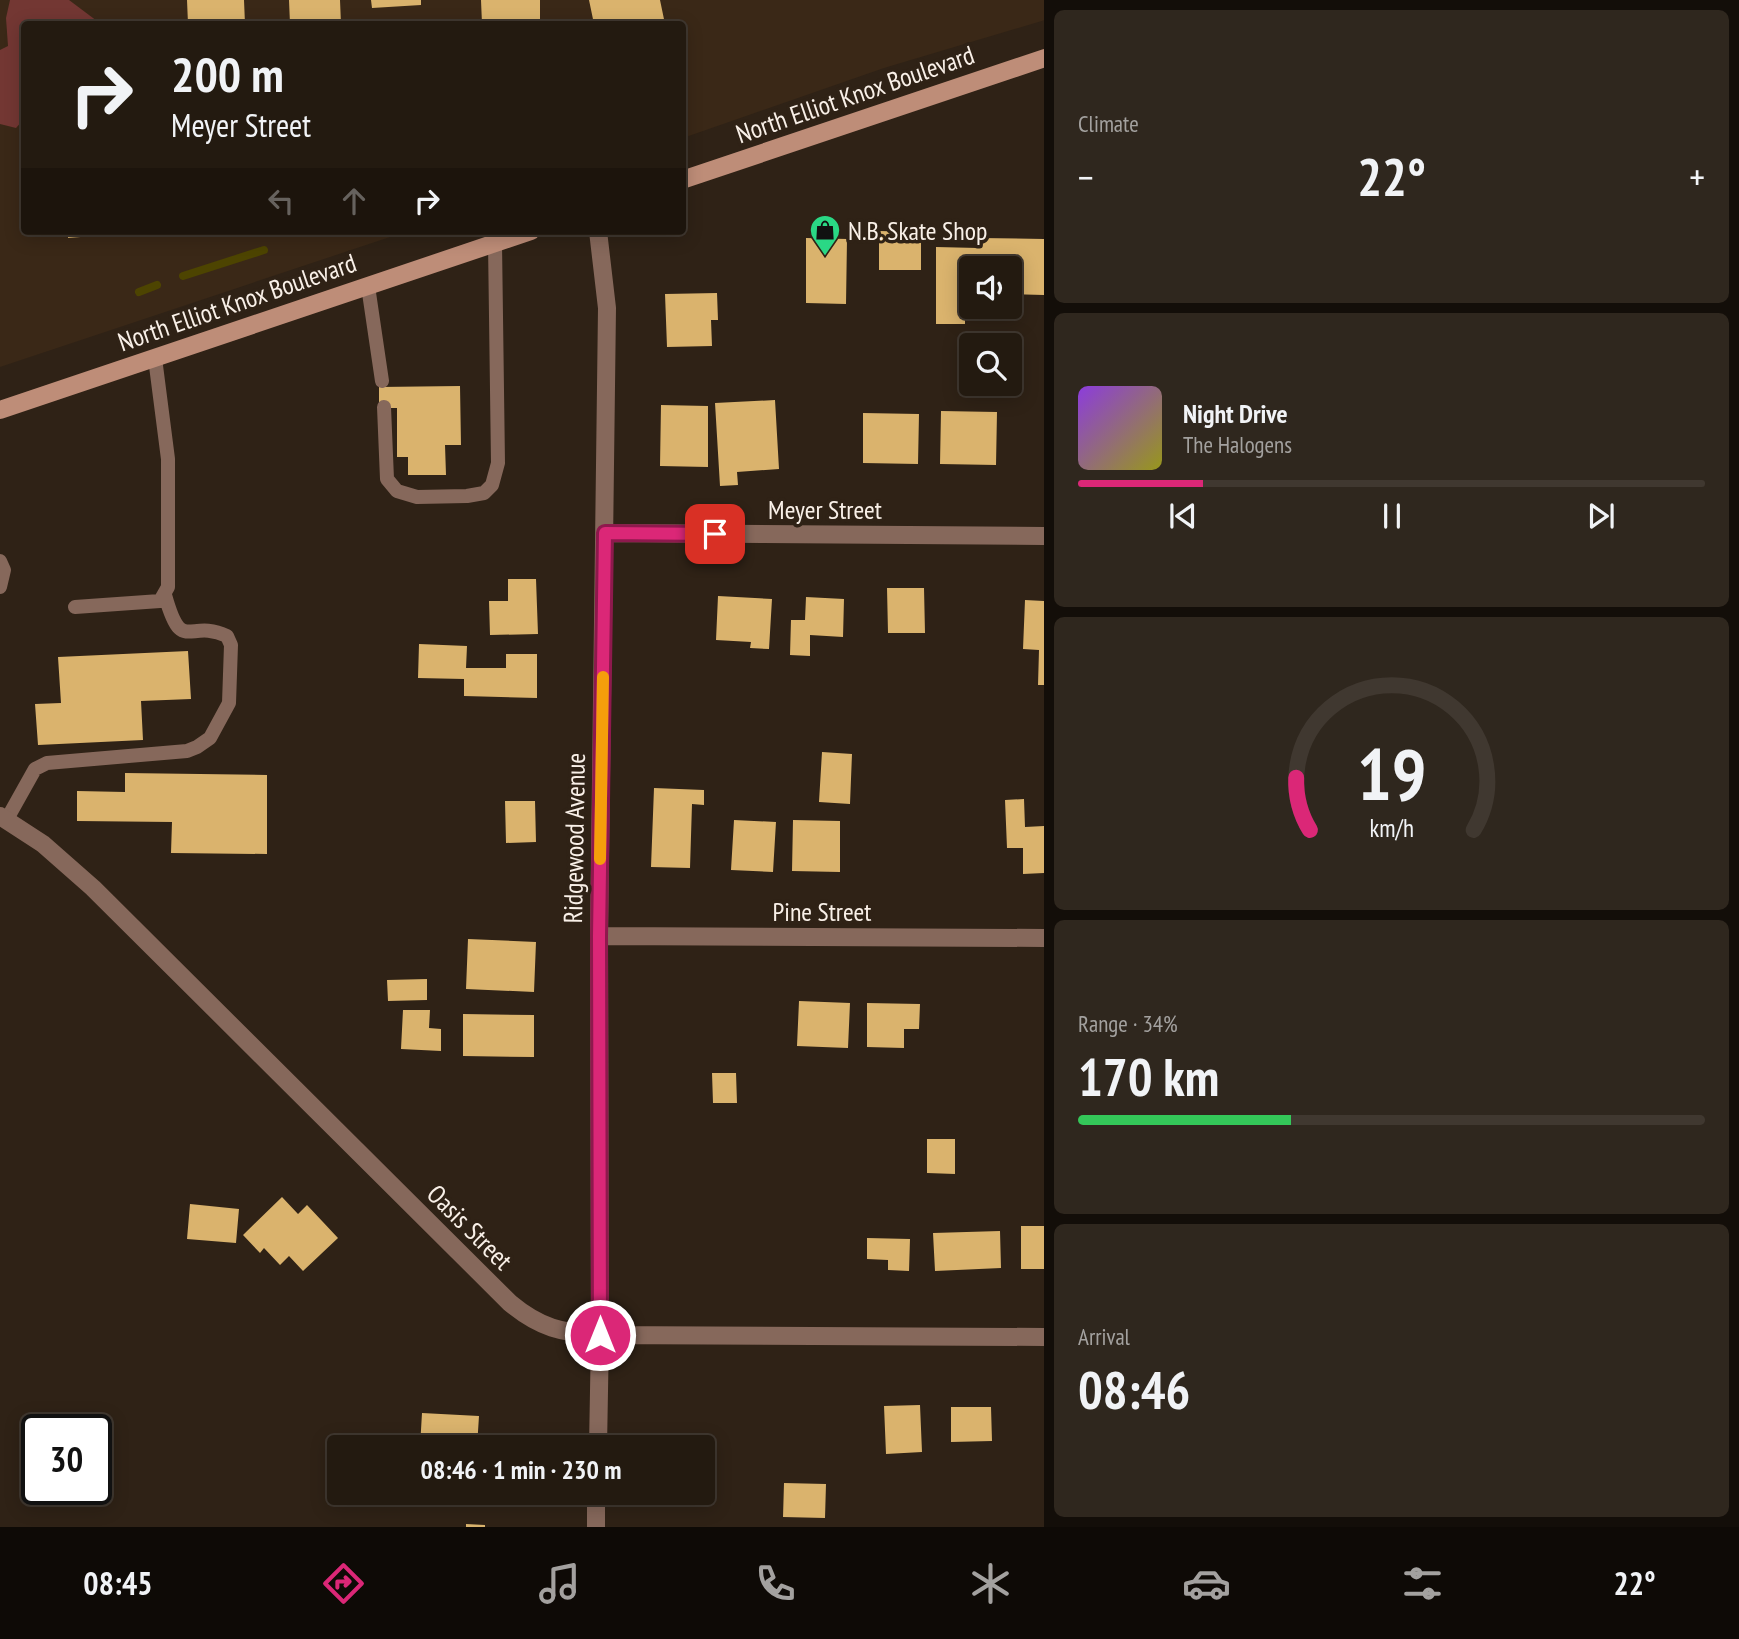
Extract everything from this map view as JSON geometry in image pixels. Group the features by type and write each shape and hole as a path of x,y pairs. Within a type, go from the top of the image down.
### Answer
{"main road":[{"name":"North Elliot Knox Boulevard","path":"686,179 1044,58"},
{"name":"North Elliot Knox Boulevard","path":"0,410 519,235"}],"street":[{"name":"Ridgewood Avenue","path":"598,235 607,308 599,936 598,1435"},
{"name":"Meyer Street","path":"605,533 1044,536"},
{"name":"Oasis Street","path":"4,818 43,844 93,888 510,1303 530,1319 556,1331 600,1335 1044,1337"},
{"name":"Pine Street","path":"599,936 1044,938"},
{"path":"596,1505 596,1527"}],"lane":[{"path":"384,407 387,480 397,491 418,497 467,496 484,493 492,485 498,463 495,243"},
{"path":"368,286 382,381"},
{"path":"75,607 160,601 168,587 167,459 155,358"},
{"path":"0,561 4,570 0,587"},
{"path":"4,818 35,769 47,763 187,751 210,737 229,703 231,645 227,636 218,632 185,632 177,628 165,595"}],"shaded area":[{"path":"0,0 1044,0 1044,20 884,68 686,137 686,21 21,21 21,235 396,235 0,367"},
{"path":"10,0 69,0 97,21 21,21 21,122 16,128 0,124 0,50 8,46 6,18"}],"building":[{"path":"187,0 244,0 245,21 188,21"},
{"path":"289,0 340,0 341,21 290,21"},
{"path":"371,0 421,0 421,5 372,8"},
{"path":"481,0 540,0 540,21 482,21"},
{"path":"589,0 660,0 664,21 593,21"},
{"path":"879,231 921,232 921,270 879,270"},
{"path":"68,235 93,235 93,236 68,238"},
{"path":"806,238 847,239 846,304 806,303"},
{"path":"979,238 1044,239 1044,295 1022,294 1022,256 959,256 959,319 965,319 965,324 936,324 936,247 978,248"},
{"path":"717,293 718,320 711,320 712,346 667,347 665,294"},
{"path":"460,386 461,445 445,445 446,475 408,475 408,457 397,457 397,408 379,408 379,387"},
{"path":"775,400 779,469 737,472 738,485 720,486 715,403"},
{"path":"661,405 708,406 708,467 660,466"},
{"path":"941,411 997,412 996,465 940,464"},
{"path":"863,413 919,414 918,464 863,463"},
{"path":"508,579 536,579 538,634 490,635 489,601 508,601"},
{"path":"887,588 924,588 925,633 888,633"},
{"path":"718,596 772,599 769,649 750,648 751,642 716,640"},
{"path":"806,597 844,599 843,637 810,635 810,656 790,655 791,620 805,620"},
{"path":"1025,600 1044,601 1044,685 1038,685 1039,650 1023,649"},
{"path":"419,644 467,646 466,668 506,668 506,654 537,654 537,698 464,696 464,679 418,678"},
{"path":"188,651 191,699 141,701 143,740 38,745 35,704 61,703 58,657"},
{"path":"822,752 852,754 850,804 819,802"},
{"path":"125,773 267,775 267,854 171,853 172,822 77,821 77,791 125,792"},
{"path":"654,788 704,790 704,805 692,804 690,868 651,867"},
{"path":"1024,799 1025,827 1044,826 1044,873 1023,874 1023,848 1007,848 1005,800"},
{"path":"505,801 535,801 536,842 506,843"},
{"path":"734,820 776,822 773,872 731,870"},
{"path":"793,820 840,821 840,872 792,871"},
{"path":"468,939 536,942 534,992 466,989"},
{"path":"427,979 427,1000 388,1001 387,980"},
{"path":"799,1001 850,1003 848,1048 797,1046"},
{"path":"867,1003 920,1004 919,1029 904,1029 904,1048 867,1047"},
{"path":"403,1010 430,1010 429,1028 441,1029 441,1051 401,1049"},
{"path":"463,1014 534,1015 534,1057 463,1056"},
{"path":"712,1073 736,1073 737,1103 713,1103"},
{"path":"927,1139 955,1139 955,1174 927,1173"},
{"path":"282,1197 298,1214 307,1205 338,1238 303,1271 289,1256 280,1265 264,1248 260,1253 243,1235"},
{"path":"190,1204 239,1209 236,1243 187,1239"},
{"path":"1021,1226 1044,1226 1044,1269 1021,1269"},
{"path":"1000,1231 1001,1268 935,1271 933,1233"},
{"path":"867,1238 910,1239 909,1271 888,1270 888,1260 867,1259"},
{"path":"920,1405 922,1452 886,1454 884,1406"},
{"path":"951,1407 991,1407 992,1441 951,1442"},
{"path":"422,1413 479,1416 478,1435 421,1435"},
{"path":"784,1483 826,1484 825,1518 783,1517"},
{"path":"466,1524 485,1525 485,1527 466,1527"}],"waterway":[{"path":"183,276 264,250"},
{"path":"139,292 157,285"}],"slow traffic":[{"path":"600,859 603,677"}],"place":[{"name":"N.B. Skate Shop","path":"825,257"}],"route":[{"path":"600,1335 599,936 605,533 715,534"}]}
